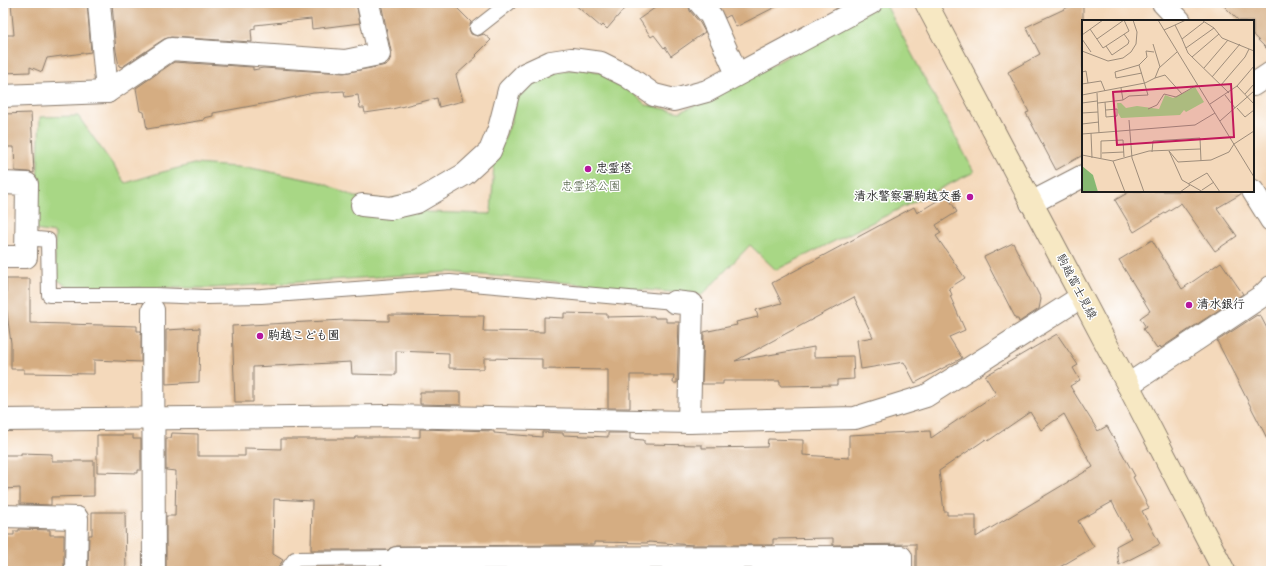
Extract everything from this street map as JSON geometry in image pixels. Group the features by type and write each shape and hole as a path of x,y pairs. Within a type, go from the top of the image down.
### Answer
{"main road":[{"name":"駒越富士見線","path":"926,3 1082,297 1224,571"}],"street":[{"path":"99,3 107,92"},
{"path":"3,96 107,92 170,49 345,61 379,54 368,3"},
{"path":"700,3 711,16 737,74"},
{"path":"362,205 391,208 417,202 464,174 490,151 499,129 510,90 525,74 550,62 571,59 601,63 627,76 654,95 674,100 706,91 871,3"},
{"path":"1031,203 1082,177"},
{"path":"3,183 27,184 31,239 26,257 3,257"},
{"path":"1253,192 1271,220"},
{"path":"1128,385 1262,296 1271,287"},
{"path":"3,420 386,416 690,422 854,418 926,396 1082,297"},
{"path":"674,302 692,304 690,422"},
{"path":"153,310 154,571"},
{"path":"3,516 77,518 76,571"},
{"path":"394,564 901,558 901,571"}],"lane":[{"path":"477,28 509,3"},
{"path":"31,239 48,240 49,295 155,295 206,298 261,296 450,282 674,302"},
{"path":"286,571 295,559 394,564"}],"green space":[{"name":"忠霊塔公園","path":"885,3 974,172 776,270 750,245 702,295 450,272 212,288 69,288 55,278 55,233 35,230 40,117 78,116 126,183 194,164 251,168 320,182 355,197 388,200 419,191 426,212 491,214 494,163 511,122 516,99 537,80 559,71 584,68 614,76 646,105 680,112 724,92"}],"building":[{"path":"11,3 87,3 91,52 47,58 42,72 30,67 30,72 3,73 3,35 14,35"},
{"path":"112,3 356,3 360,23 312,29 311,19 255,25 255,29 251,30 252,42 171,37 164,39 122,67 119,66 116,51"},
{"path":"381,3 452,3 471,22 469,29 471,34 478,36 484,34 491,40 476,55 477,56 456,75 463,101 439,107 437,98 392,109 365,113 364,108 360,108 358,95 345,97 344,91 313,93 213,113 213,116 204,118 204,120 147,129 144,112 140,111 136,88 174,62 253,67 253,70 263,68 344,73 388,64 391,57 391,51"},
{"path":"573,3 629,3 607,29 603,25 601,27"},
{"path":"662,3 688,3 690,11 705,32 671,56 654,35 651,37 639,19"},
{"path":"716,3 783,3 736,27 730,15 725,18"},
{"path":"1077,3 1083,3 1082,156 1056,170 1026,113 1029,112 1008,72 1040,54 1026,27"},
{"path":"1221,3 1271,3 1271,53 1254,36 1254,20 1238,20"},
{"path":"31,113 34,173 15,171 14,147 4,147 3,114"},
{"path":"1129,192 1241,192 1241,194 1217,208 1237,236 1215,251 1181,203 1134,232 1115,200"},
{"path":"947,195 957,212 936,225 941,233 936,236 965,278 949,288 952,295 950,296 965,330 949,337 962,358 915,383 904,362 861,369 857,340 873,337 854,297 735,361 814,347 814,357 853,356 854,379 837,380 837,385 780,386 780,381 723,381 723,384 702,384 704,332 737,325 736,322 758,317 756,310 782,303 772,283 914,207 917,213"},
{"path":"1152,240 1182,289 1221,262 1243,294 1161,348 1160,346 1157,349 1143,329 1146,327 1140,318 1150,311 1119,260"},
{"path":"1013,243 1041,299 1039,309 1019,322 1018,319 1016,319 984,257"},
{"path":"6,279 30,279 30,323 137,326 137,331 141,331 141,362 94,360 94,374 24,373 24,369 11,369 11,343 6,306"},
{"path":"564,313 607,314 607,317 654,316 655,318 666,318 666,322 679,322 677,383 673,383 674,375 630,375 630,408 608,408 608,370 542,369 542,359 484,358 484,369 449,368 449,353 396,351 396,375 352,374 351,362 253,367 253,402 235,402 232,326 344,320 389,321 389,315 484,316 483,331 544,332 544,317 564,318"},
{"path":"1257,315 1260,315 1271,336 1271,446 1217,341"},
{"path":"200,328 199,382 166,384 166,330"},
{"path":"1057,334 1078,365 1073,368 1080,380 1070,386 1098,431 1107,426 1135,476 1133,477 1149,508 1142,511 1160,544 1119,565 1116,546 1131,538 1112,502 1078,521 1094,547 1053,571 916,571 916,544 833,545 833,538 773,539 773,545 694,545 648,542 594,542 594,545 397,546 388,550 311,550 312,501 274,499 273,554 283,560 278,571 166,571 166,516 175,516 176,471 166,470 166,438 171,438 172,433 198,434 198,456 245,456 245,448 281,449 281,439 420,437 420,429 494,431 494,433 542,437 542,432 563,433 563,435 608,437 608,433 630,433 630,439 644,440 644,444 702,445 702,448 767,447 768,439 803,440 803,455 849,458 849,435 930,431 931,438 996,394 985,376","holes":["1030,412 1041,430 1064,414 1093,467 976,537 976,515 947,515 947,511 944,511 939,471 986,439 988,441"]},
{"path":"420,392 461,392 461,405 420,404"},
{"path":"97,435 133,435 133,439 141,439 141,470 138,470 138,473 97,472"},
{"path":"21,453 52,454 52,461 94,461 94,496 51,497 51,505 20,504 20,488 3,489 3,455 21,455"},
{"path":"92,512 125,512 126,571 88,571 89,535 92,535"},
{"path":"19,529 50,530 50,535 64,535 64,571 3,571 3,535 14,535 14,531 19,531"},
{"path":"310,567 380,567 380,571 310,571"}],"place":[{"name":"忠霊塔","path":"588,169"},
{"name":"清水警察署駒越交番","path":"970,197"},
{"name":"清水銀行","path":"1189,305"},
{"name":"駒越こども園","path":"260,336"}]}
